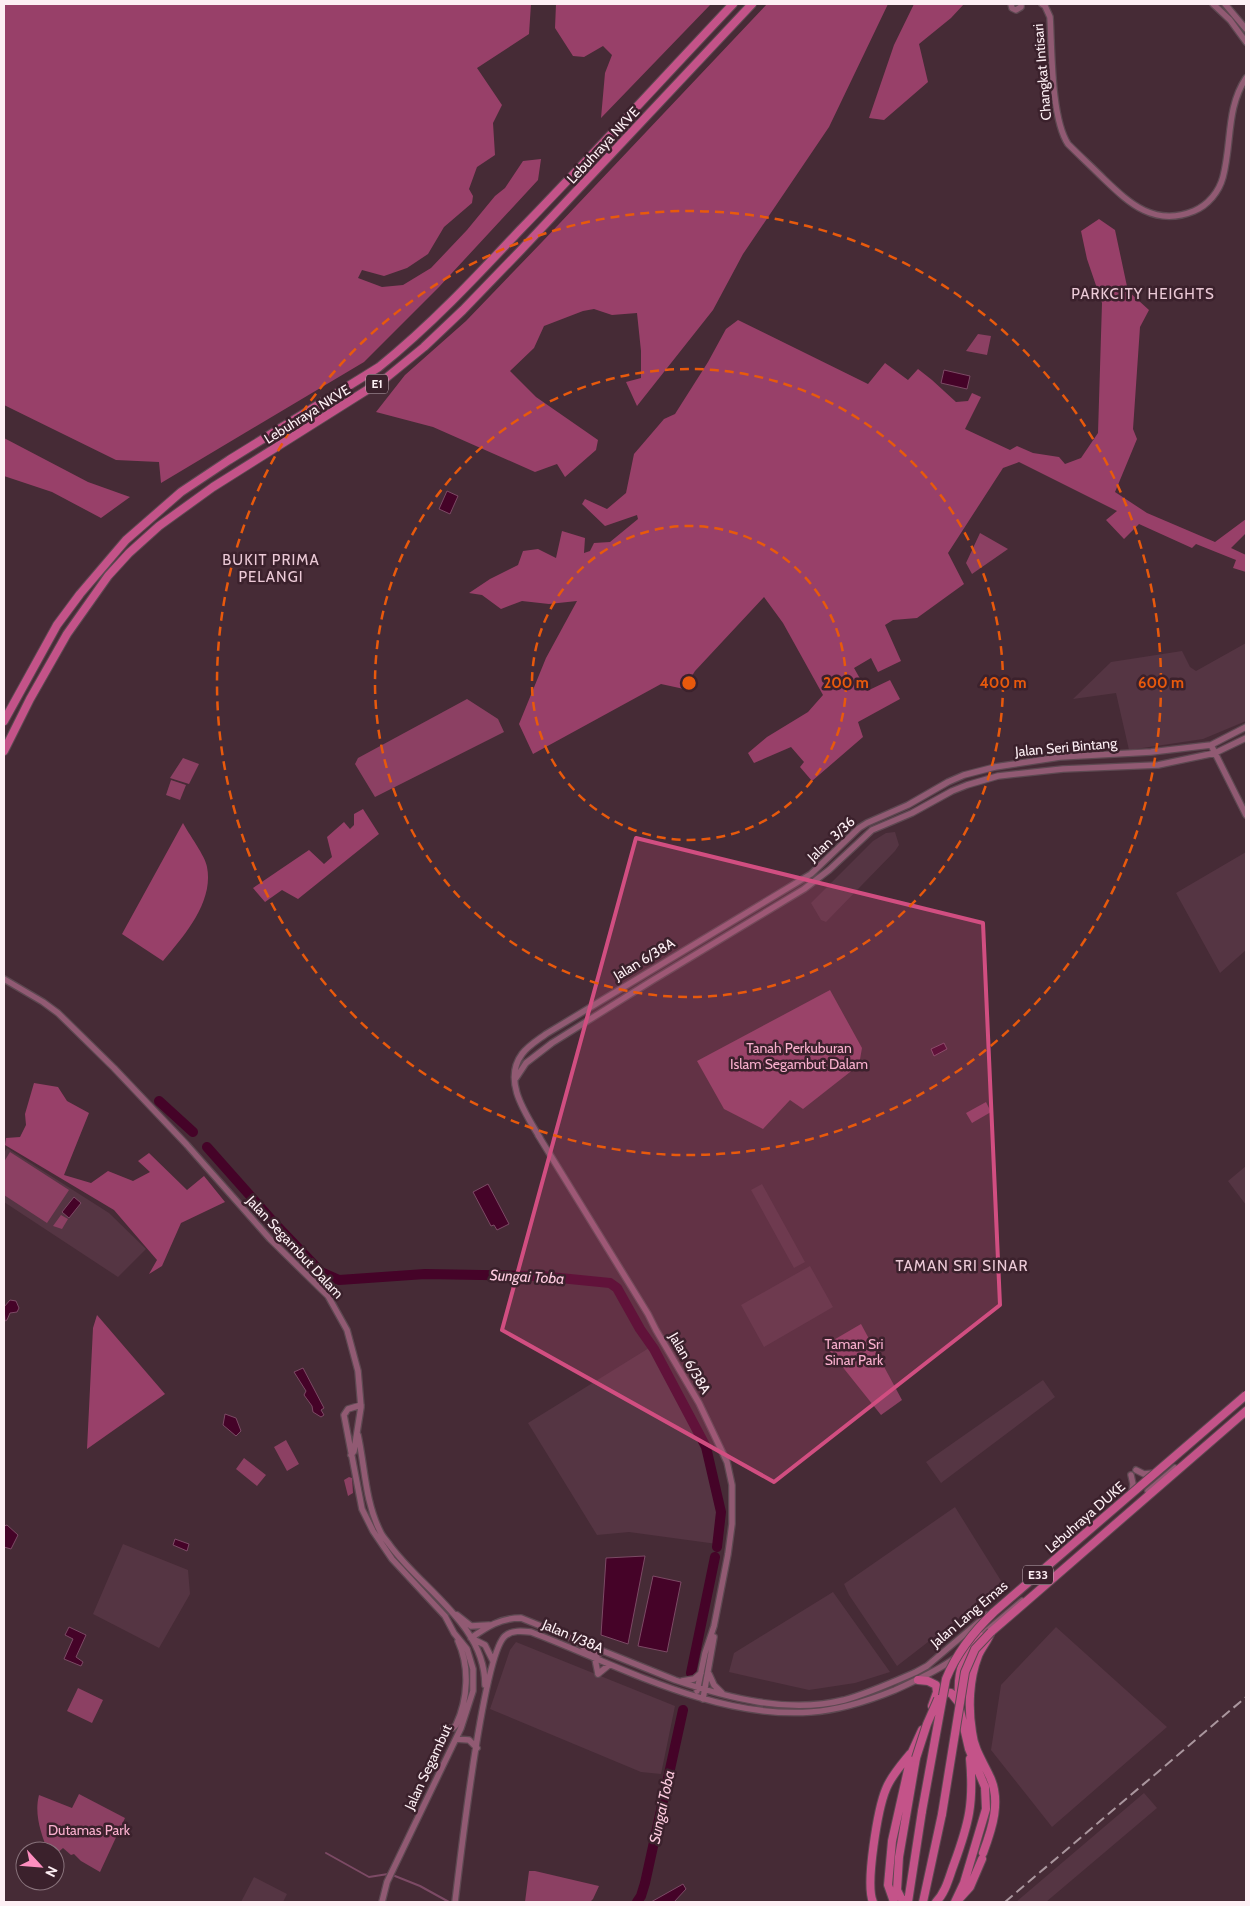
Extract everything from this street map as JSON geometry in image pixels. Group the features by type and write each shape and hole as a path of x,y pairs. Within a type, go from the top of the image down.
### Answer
{"highway":[{"name":"Lebuhraya NKVE","path":"4,720 57,625 80,594 126,540 181,492 379,367 398,352 454,299 733,4"},
{"name":"Lebuhraya NKVE","path":"4,751 30,699 67,634 98,589 129,553 159,526 213,487 386,378 424,347 463,310 540,230 752,4"},
{"name":"Lebuhraya DUKE","path":"907,1902 946,1679 961,1647 981,1624 1246,1395"},
{"name":"Lebuhraya DUKE","path":"922,1902 942,1814 965,1672 975,1649 991,1632 1246,1410"},
{"path":"956,1902 970,1887 994,1816 996,1797 990,1776 977,1753 970,1713 972,1675 977,1658 991,1632"},
{"path":"960,1709 960,1669 968,1652 980,1636"},
{"path":"907,1902 901,1898 897,1890 898,1857 914,1755 946,1679"},
{"path":"894,1902 888,1885 890,1857 914,1755 937,1692 936,1685 928,1681 918,1680"},
{"path":"934,1700 940,1693 947,1692 957,1698 969,1749 972,1788 968,1824 947,1886 941,1898 936,1902"},
{"path":"956,1902 964,1883 986,1809 984,1787 969,1749"},
{"path":"872,1900 870,1883 874,1843 883,1797 887,1787 914,1755"}],"street":[{"path":"1011,4 1012,8 1016,10 1020,9 1022,4"},
{"name":"Changkat Intisari","path":"1042,4 1045,6 1050,17 1056,103 1059,124 1064,138 1129,202 1149,213 1166,216 1192,212 1210,200 1223,179 1233,105 1245,80"},
{"path":"1213,4 1230,20 1246,42"},
{"path":"1225,4 1246,29"},
{"name":"Jalan Seri Bintang","path":"894,812 964,775 995,767 1060,757 1151,752 1211,745 1246,728"},
{"name":"Jalan Seri Bintang","path":"897,820 952,791 998,776 1063,769 1158,765 1215,754 1246,738"},
{"path":"1211,745 1246,816"},
{"name":"Jalan 3/36","path":"784,889 811,874 859,828 894,812"},
{"name":"Jalan 3/36","path":"789,898 829,870 872,830 897,820"},
{"name":"Jalan 6/38A","path":"703,1699 714,1626 732,1533 732,1485 727,1462 692,1390 522,1107 516,1090 515,1068 524,1052 546,1034 784,889"},
{"name":"Jalan 6/38A","path":"515,1080 519,1071 536,1055 652,980 789,898"},
{"name":"Jalan Segambut Dalam","path":"4,979 58,1013 188,1145 266,1234 328,1296 347,1330 358,1371 361,1405 354,1451 351,1455 362,1509 373,1531 392,1560 445,1616 454,1633 467,1649"},
{"path":"531,1046 528,1052 536,1055"},
{"name":"Jalan Lang Emas","path":"698,1688 780,1704 819,1704 844,1700 916,1672 927,1666 950,1647 1132,1493 1246,1391"},
{"path":"351,1455 344,1415 348,1409 361,1405"},
{"name":"Jalan Lang Emas","path":"703,1699 773,1711 811,1712 850,1706 918,1680 940,1669 959,1656 1166,1476 1246,1410"},
{"path":"357,1430 368,1500 380,1533 397,1556 451,1611 471,1638 483,1661 485,1673 484,1702 455,1902"},
{"path":"1136,1470 1148,1475 1156,1472"},
{"path":"1131,1475 1132,1493"},
{"path":"451,1611 471,1626 490,1625"},
{"name":"Jalan 1/38A","path":"471,1638 490,1625 508,1618 521,1618 698,1688"},
{"name":"Jalan 6/38A","path":"696,1696 705,1653 714,1626"},
{"name":"Jalan 1/38A","path":"484,1702 493,1661 499,1646 505,1636 518,1631 531,1632 671,1689 703,1699"},
{"path":"444,1728 453,1728 457,1723 466,1686 465,1661 454,1633"},
{"path":"467,1649 471,1638"},
{"path":"471,1638 485,1645 493,1661"},
{"path":"578,1642 585,1649 606,1661 635,1664"},
{"name":"Jalan Segambut","path":"382,1902 388,1882 469,1708 473,1691 473,1669 467,1649"},
{"path":"595,1659 598,1674 606,1661"},
{"path":"708,1672 714,1685 723,1694"},
{"path":"675,1680 694,1679 702,1673"},
{"path":"456,1738 469,1740 477,1748"}],"highlighted area":[{"path":"636,838 983,923 1000,1305 774,1482 502,1330"}],"shaded area":[{"path":"4,4 531,4 529,34 477,68 502,105 493,123 495,155 477,167 469,189 473,196 472,203 444,227 428,254 407,268 384,276 362,270 358,278 382,287 403,285 431,268 467,230 495,196 505,188 523,161 541,159 538,180 439,287 364,362 161,483 159,462 116,460 4,405"},
{"path":"556,4 711,4 601,118 605,73 612,55 603,46 584,57 573,56 555,28"},
{"path":"767,4 888,4 829,127 743,254 713,310 637,406 626,382 641,378 641,351 637,313 612,315 594,309 583,311 544,326 534,348 510,371 536,397 598,440 596,450 565,477 557,464 535,472 433,427 376,412 405,375 466,321"},
{"path":"914,4 964,4 951,18 919,44 928,82 884,120 869,118 894,45"},
{"path":"1099,219 1115,230 1128,291 1149,310 1140,327 1133,429 1137,439 1115,492 1147,513 1215,542 1246,519 1246,533 1231,548 1246,555 1246,572 1233,568 1236,560 1196,544 1192,548 1139,524 1124,539 1106,520 1117,511 1019,462 1003,468 948,553 964,584 917,618 893,620 885,625 901,661 878,672 871,658 854,668 867,691 890,680 900,699 858,722 863,737 812,781 800,767 804,762 791,747 754,763 748,753 767,737 808,712 823,695 783,623 764,597 695,671 684,689 661,684 533,754 519,724 546,658 577,601 549,604 522,601 501,609 482,595 469,593 490,579 518,565 523,551 538,549 556,558 562,531 585,538 584,553 590,551 594,543 610,542 638,519 637,515 605,526 582,504 585,499 607,509 626,493 634,454 664,419 675,414 708,362 726,329 738,320 868,384 885,363 908,380 918,369 956,402 968,401 972,393 981,397 965,429 1010,450 1017,446 1033,453 1059,457 1065,464 1081,458 1098,433 1102,303 1087,259 1081,231"},
{"path":"944,370 970,376 967,389 941,383"},
{"path":"4,438 88,482 130,497 101,518 52,492 4,476"},
{"path":"447,491 458,496 450,514 439,509"},
{"path":"1246,643 1246,721 1203,739 1129,750 1116,693 1073,699 1111,662 1182,651 1190,667 1196,671"},
{"path":"363,809 379,834 298,899 282,890 265,902 253,888 309,850 324,864 332,857 327,837 344,822 350,829 354,825 354,814"},
{"path":"183,823 206,863 208,880 202,906 196,918 163,961 122,934"},
{"path":"895,832 899,845 895,851 826,922 821,920 811,903 873,841 886,833"},
{"path":"1246,852 1246,950 1220,973 1176,893"},
{"path":"944,1043 947,1049 934,1056 931,1049"},
{"path":"34,1083 58,1087 67,1101 89,1113 64,1175 91,1183 108,1171 133,1181 150,1172 138,1161 149,1153 187,1190 204,1176 225,1202 181,1223 162,1266 149,1274 157,1260 114,1210 5,1145 6,1138 20,1137 26,1125 25,1114"},
{"path":"7,1148 109,1213 146,1249 118,1277 4,1202 4,1153"},
{"path":"1246,1166 1246,1205 1228,1181"},
{"path":"488,1184 509,1224 497,1230 494,1225 491,1226 473,1192"},
{"path":"762,1184 805,1262 794,1268 751,1190"},
{"path":"74,1197 81,1203 69,1218 62,1212"},
{"path":"810,1266 833,1307 764,1347 741,1305"},
{"path":"10,1300 16,1301 19,1308 17,1312 10,1313 5,1321 4,1307"},
{"path":"97,1315 165,1394 87,1449 93,1328"},
{"path":"649,1348 707,1454 721,1512 717,1544 629,1532 597,1535 528,1423"},
{"path":"303,1368 324,1408 321,1410 324,1415 321,1417 313,1412 312,1406 304,1395 306,1391 294,1372"},
{"path":"1043,1380 1055,1397 941,1483 926,1462"},
{"path":"225,1414 236,1418 241,1431 236,1436 223,1425"},
{"path":"955,1507 1003,1584 897,1666 849,1595 844,1584"},
{"path":"7,1525 18,1535 11,1549 4,1547 4,1526"},
{"path":"175,1539 189,1544 187,1551 173,1545"},
{"path":"123,1544 188,1570 190,1594 159,1648 93,1614"},
{"path":"645,1556 628,1644 601,1635 606,1558"},
{"path":"653,1576 681,1582 667,1652 638,1646"},
{"path":"833,1592 890,1672 855,1683 809,1690 729,1672 734,1653"},
{"path":"69,1627 86,1635 76,1657 83,1662 81,1666 64,1659 73,1639 65,1635"},
{"path":"1056,1627 1167,1727 1052,1827 991,1750 1001,1685"},
{"path":"516,1642 675,1706 661,1774 641,1772 490,1709 510,1650"},
{"path":"1144,1793 1157,1808 1046,1902 1016,1902"},
{"path":"254,1877 287,1894 283,1902 241,1902"},
{"path":"683,1884 686,1889 674,1902 651,1902"}],"green space":[{"path":"978,334 991,336 987,355 966,351"},
{"path":"980,533 1008,549 972,574 966,563"},
{"path":"467,699 498,719 504,732 375,797 355,764 358,758"},
{"path":"183,758 199,764 189,784 170,778"},
{"path":"171,780 186,785 180,800 166,795"},
{"name":"Tanah Perkuburan Islam Segambut Dalam","path":"830,990 862,1048 859,1065 803,1109 790,1100 763,1129 724,1109 697,1061"},
{"path":"986,1102 991,1112 972,1123 966,1113"},
{"path":"10,1152 69,1190 47,1223 4,1195 4,1162"},
{"path":"61,1215 68,1219 62,1229 53,1226"},
{"name":"Taman Sri Sinar Park","path":"861,1324 902,1400 881,1415 825,1345"},
{"path":"286,1440 299,1464 287,1471 274,1447"},
{"path":"244,1458 266,1475 257,1486 236,1469"},
{"path":"349,1477 352,1478 353,1493 348,1496 344,1480"},
{"path":"78,1688 103,1700 92,1723 67,1711"},
{"name":"Dutamas Park","path":"79,1794 125,1818 100,1872 65,1850 65,1841 44,1841 37,1809 39,1795 72,1808"},
{"path":"529,1871 599,1886 590,1902 525,1902"}],"waterway":[{"name":"Sungai Toba","path":"159,1101 193,1132"},
{"name":"Sungai Toba","path":"207,1147 277,1226 321,1272 339,1280 425,1274 540,1276 610,1283 617,1288 640,1329 654,1349 706,1447 721,1512 717,1547"},
{"name":"Sungai Toba","path":"691,1673 715,1557"},
{"name":"Sungai Toba","path":"637,1902 645,1883 683,1710"},
{"path":"326,1853 369,1877 388,1874"},
{"path":"395,1876 420,1886 449,1902"}],"railway":[{"path":"1005,1902 1246,1697"}],"district":[{"name":"PARKCITY HEIGHTS","path":"1143,294"},
{"name":"BUKIT PRIMA PELANGI","path":"271,568"},
{"name":"TAMAN SRI SINAR","path":"962,1266"}]}
